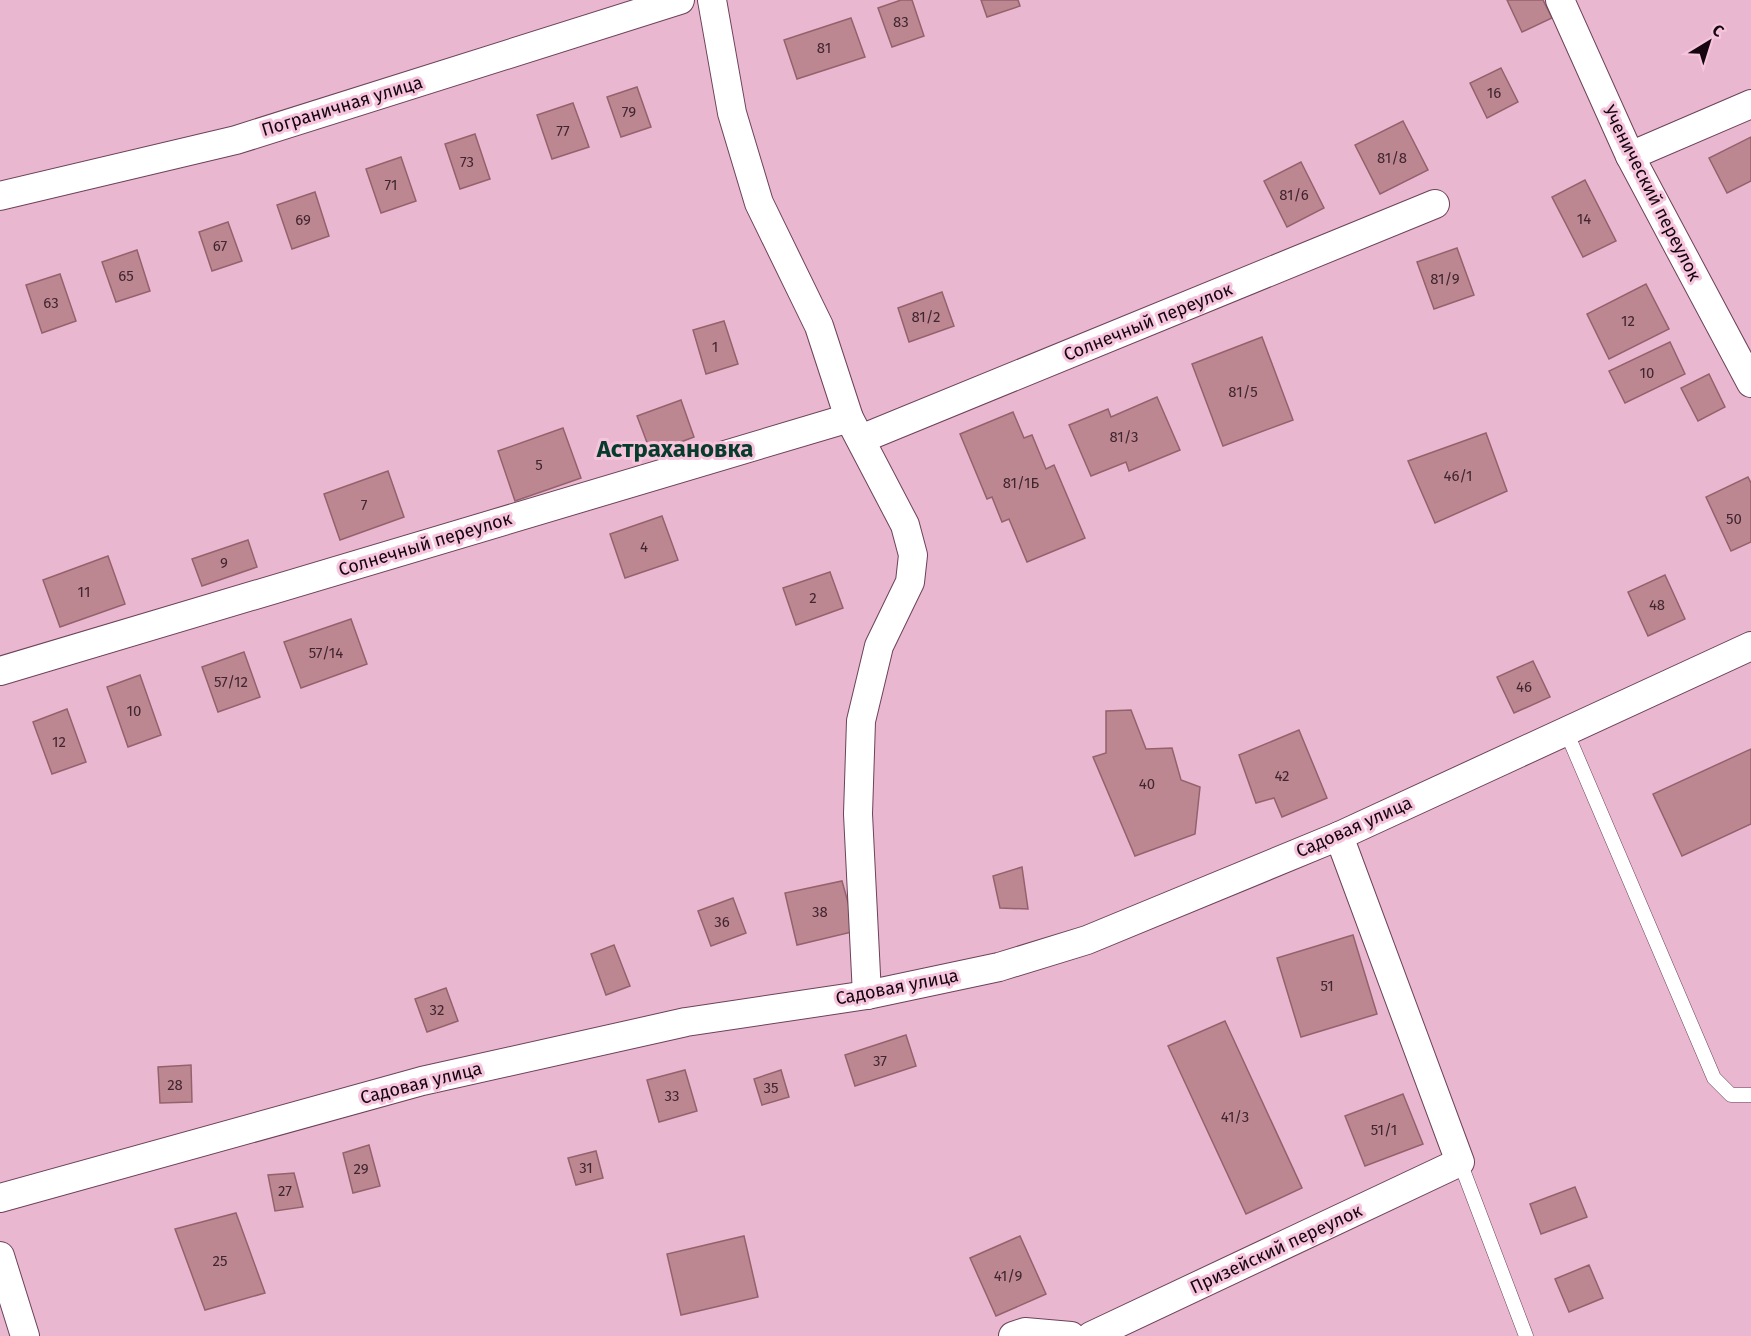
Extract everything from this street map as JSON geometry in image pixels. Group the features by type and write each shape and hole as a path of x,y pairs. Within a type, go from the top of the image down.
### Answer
{"street":[{"name":"Пограничная улица","path":"0,196 236,140 680,0"},
{"path":"712,0 732,113 759,203 819,326 855,428 905,525 913,555 910,582 879,646 861,721 858,814 867,995"},
{"name":"Ученический переулок","path":"1560,0 1630,156 1751,383"},
{"path":"1630,156 1751,104"},
{"name":"Солнечный переулок","path":"0,671 855,428 1435,204"},
{"name":"Садовая улица","path":"0,1198 422,1081 686,1022 867,995 999,967 1087,940 1339,836 1751,646"},
{"path":"1339,836 1460,1162"},
{"name":"Призейский переулок","path":"1091,1336 1460,1162"},
{"path":"0,1256 25,1336"},
{"path":"1014,1336 1025,1332 1071,1336"}],"lane":[{"path":"1566,731 1714,1078 1731,1095 1751,1095"},
{"path":"1460,1162 1526,1336"}],"building":[{"path":"901,0 912,0 924,36 892,47 878,8"},
{"path":"981,0 1018,0 1020,6 987,17"},
{"path":"1507,0 1543,0 1552,18 1522,32"},
{"path":"851,18 865,57 797,79 784,40"},
{"path":"1501,68 1518,102 1487,118 1470,83"},
{"path":"637,87 651,127 621,137 607,97"},
{"path":"573,103 589,147 552,159 537,115"},
{"path":"1403,121 1428,170 1380,194 1355,145"},
{"path":"475,134 490,179 460,189 445,144"},
{"path":"1751,137 1751,181 1727,193 1709,158"},
{"path":"401,157 416,201 381,213 366,169"},
{"path":"1301,162 1324,208 1287,227 1264,181"},
{"path":"1585,180 1616,241 1583,257 1552,197"},
{"path":"315,192 329,236 292,249 277,205"},
{"path":"228,222 242,261 212,271 199,232"},
{"path":"1457,248 1474,295 1434,309 1417,262"},
{"path":"137,250 150,291 116,302 102,262"},
{"path":"60,274 76,321 42,333 26,285"},
{"path":"1646,284 1669,329 1609,359 1587,314"},
{"path":"942,292 954,326 909,342 898,308"},
{"path":"724,321 738,364 706,374 693,330"},
{"path":"1262,337 1293,420 1223,446 1192,364"},
{"path":"1670,342 1685,374 1625,403 1609,371"},
{"path":"1709,374 1725,407 1698,421 1681,388"},
{"path":"1157,397 1180,450 1129,471 1126,462 1091,476 1069,425 1108,409 1111,417"},
{"path":"681,400 694,437 651,453 637,416"},
{"path":"1013,412 1024,438 1032,435 1046,469 1054,465 1085,538 1027,562 1009,519 1002,522 992,497 987,499 960,434"},
{"path":"563,428 581,478 515,501 498,451"},
{"path":"1486,433 1507,491 1435,523 1408,461"},
{"path":"388,471 404,517 340,540 324,494"},
{"path":"1748,477 1751,483 1751,542 1731,551 1706,497"},
{"path":"662,516 678,560 625,578 610,534"},
{"path":"248,540 257,567 202,586 192,559"},
{"path":"108,556 125,604 60,627 43,580"},
{"path":"830,572 843,608 796,625 783,588"},
{"path":"1665,575 1685,619 1648,636 1628,592"},
{"path":"351,619 367,664 301,688 284,642"},
{"path":"244,652 260,697 218,712 202,667"},
{"path":"1533,661 1550,697 1514,713 1497,677"},
{"path":"140,675 161,735 128,747 107,687"},
{"path":"67,709 86,762 52,774 33,722"},
{"path":"1131,710 1146,749 1172,748 1181,780 1200,787 1195,834 1135,856 1093,757 1106,753 1106,711"},
{"path":"1299,730 1327,798 1282,817 1274,798 1256,803 1239,755"},
{"path":"1751,749 1751,824 1682,856 1653,794"},
{"path":"1022,867 1028,909 1000,908 993,876"},
{"path":"842,881 856,931 797,945 785,893"},
{"path":"733,898 746,933 711,946 698,911"},
{"path":"1353,935 1377,1014 1301,1037 1277,958"},
{"path":"614,945 630,986 606,995 591,954"},
{"path":"446,988 458,1021 427,1032 415,999"},
{"path":"1225,1021 1302,1188 1246,1214 1168,1046"},
{"path":"906,1035 916,1066 855,1086 845,1055"},
{"path":"191,1065 192,1102 160,1103 158,1067"},
{"path":"685,1070 697,1111 659,1122 647,1080"},
{"path":"781,1070 789,1097 762,1105 754,1079"},
{"path":"1403,1094 1423,1144 1365,1166 1345,1116"},
{"path":"369,1145 380,1186 353,1193 343,1153"},
{"path":"596,1151 603,1178 576,1185 568,1158"},
{"path":"294,1173 303,1207 275,1211 268,1175"},
{"path":"1575,1187 1587,1217 1541,1234 1530,1204"},
{"path":"236,1213 265,1293 205,1310 175,1229"},
{"path":"744,1236 758,1297 681,1315 667,1254"},
{"path":"1020,1236 1046,1294 996,1316 970,1258"},
{"path":"1589,1265 1603,1298 1569,1312 1555,1279"}],"district":[{"name":"Астрахановка","path":"675,449"}]}
